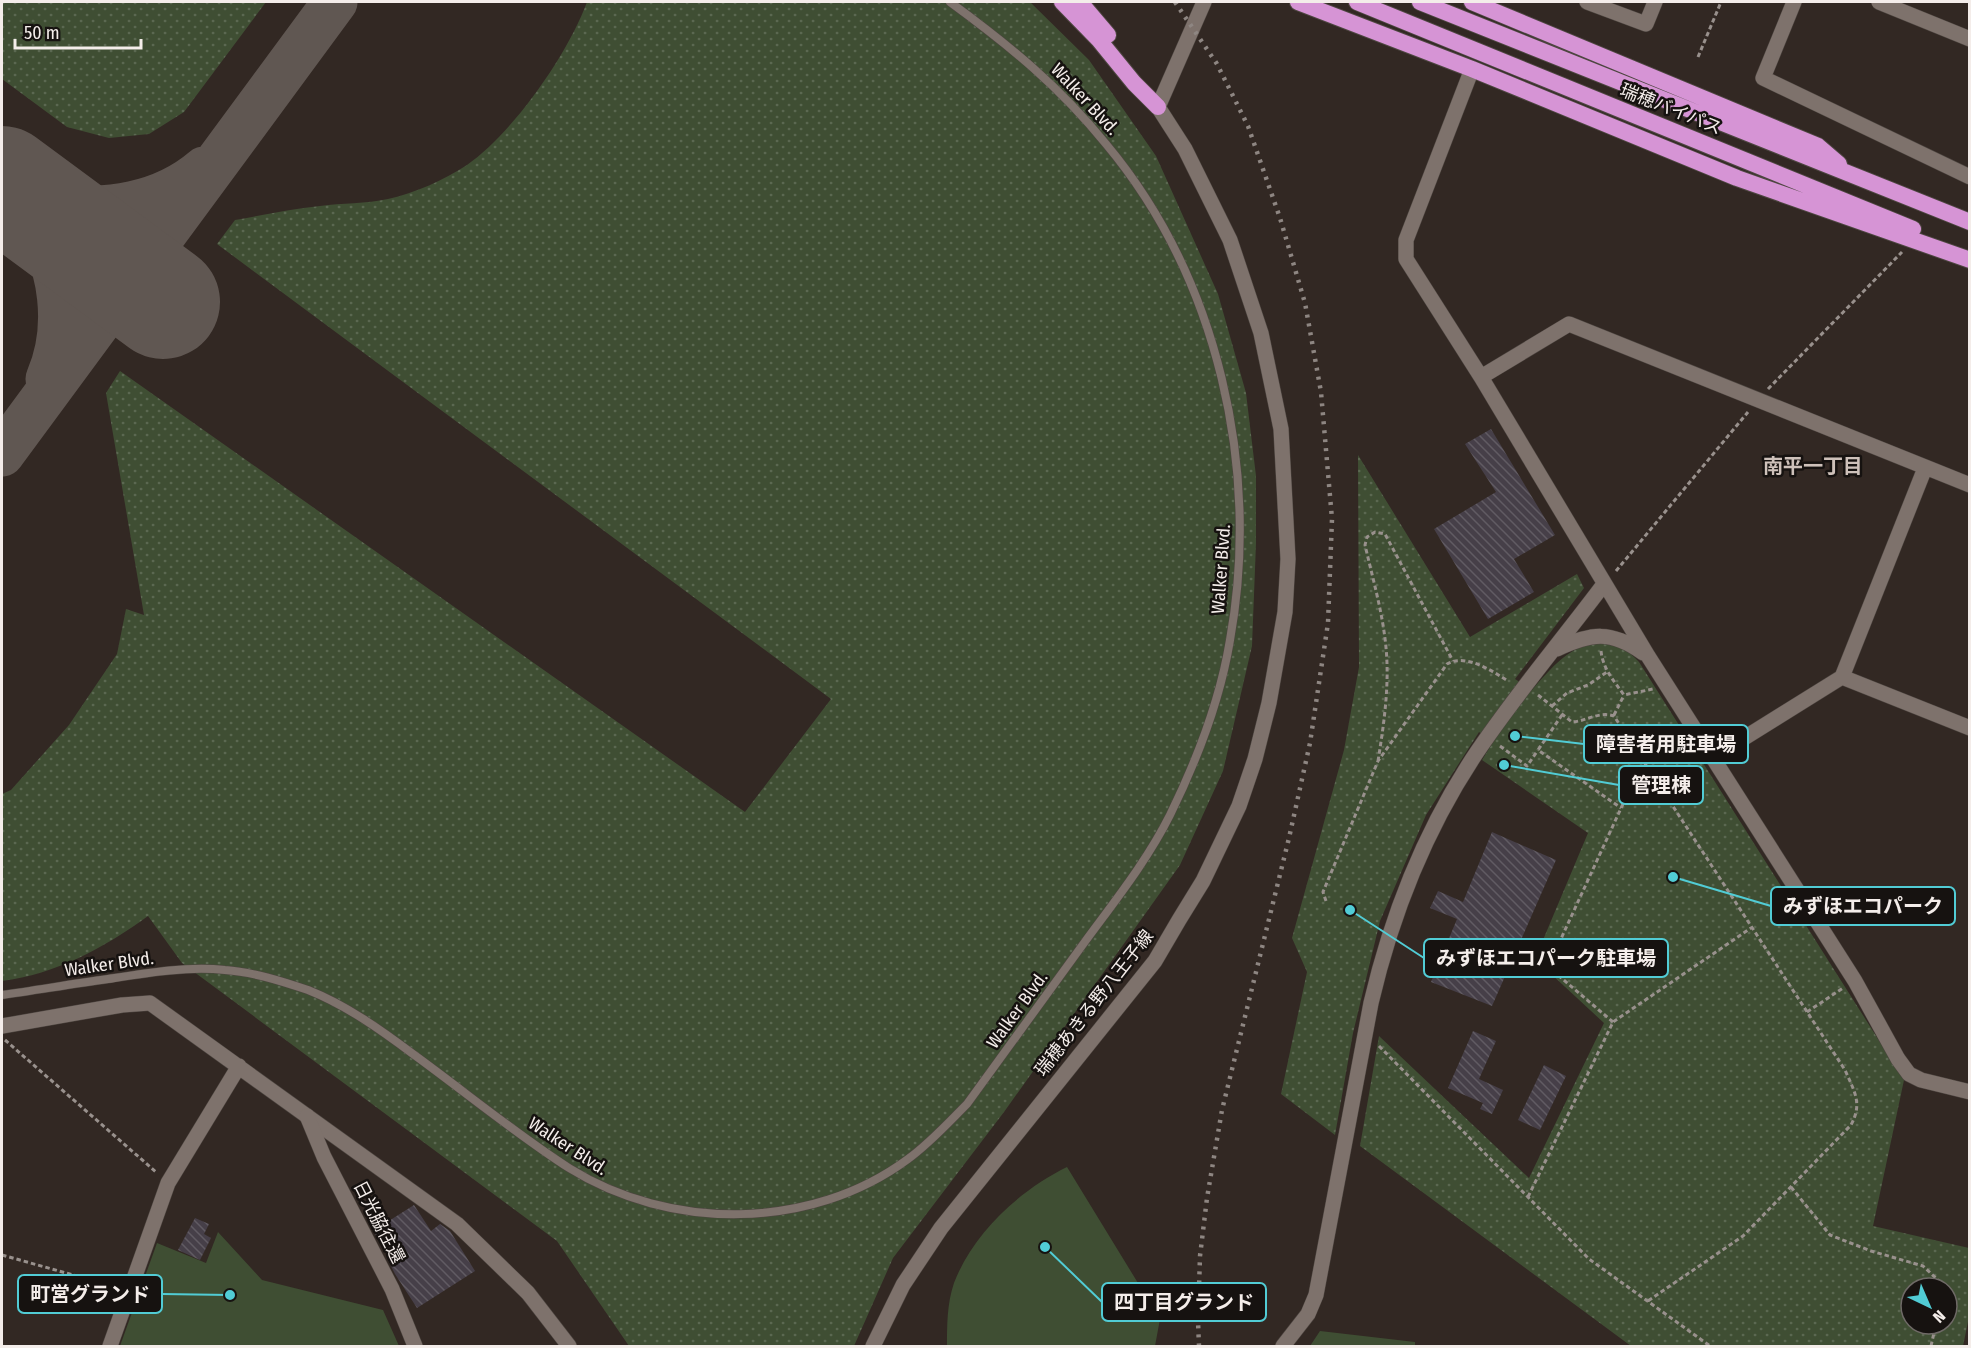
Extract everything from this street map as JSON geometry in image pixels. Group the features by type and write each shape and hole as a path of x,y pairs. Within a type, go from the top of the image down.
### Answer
{"highway":[{"path":"1062,2 1099,40 1134,83 1158,106"},
{"path":"1080,2 1137,69 1158,106"},
{"path":"1298,2 1472,69 1737,178 1970,260"},
{"name":"瑞穂バイパス","path":"1357,2 1970,252"},
{"name":"瑞穂バイパス","path":"1420,2 1970,222"},
{"path":"1472,2 1818,146 1849,173"}],"street":[{"path":"1158,106 1204,2"},
{"path":"1587,2 1646,24 1655,2"},
{"path":"1794,2 1763,78 1968,173"},
{"path":"1879,2 1970,39"},
{"path":"1915,17 1921,2"},
{"path":"1472,69 1406,240 1406,259 1481,377 1648,656 1855,981 1909,1074 1921,1080 1970,1092"},
{"name":"瑞穂あきる野八王子線","path":"873,1347 903,1285 941,1228 1155,961 1203,881 1239,806 1255,759 1269,703 1285,612 1288,559 1281,429 1261,333 1230,240 1185,149 1158,106"},
{"path":"1481,377 1569,324 1970,486"},
{"path":"1712,758 1842,677 1925,468"},
{"path":"1283,1347 1308,1314 1316,1295 1371,1003 1381,962 1405,888 1436,821 1477,752 1604,584"},
{"path":"1554,650 1584,637 1600,635 1629,643 1648,656"},
{"path":"1842,677 1970,728"},
{"path":"2,1026 122,1005 150,1003 457,1224 528,1293 569,1347"},
{"path":"110,1347 168,1183 239,1066"},
{"name":"日光脇往還","path":"307,1116 324,1157 392,1289 415,1347"}],"lane":[{"name":"Walker Blvd.","path":"2,995 176,969 224,969 265,977 310,991 353,1012 569,1168 602,1186 634,1199 669,1208 709,1213 750,1215 829,1200 870,1182 907,1160 967,1104 1128,884 1168,818 1196,758 1215,704 1230,640 1238,582 1240,517 1234,443 1221,376 1206,325 1187,276 1163,229 1139,188 1108,146 1061,92 1004,41 950,2"}],"path":[{"path":"1698,57 1721,2"},
{"path":"1378,761 1387,664 1380,610 1365,545 1367,537 1375,532 1385,534 1454,661"},
{"path":"1600,643 1602,660 1607,672 1624,695"},
{"path":"1326,901 1323,892 1378,761 1448,664 1454,661 1482,664 1508,681"},
{"path":"1552,706 1567,693 1588,685 1607,672"},
{"path":"1624,695 1644,693 1656,688"},
{"path":"1532,691 1572,722 1584,721 1604,713 1614,716 1845,1070 1855,1095 1857,1113 1851,1125 1743,1236 1648,1302"},
{"path":"1614,716 1624,695"},
{"path":"1494,741 1527,766 1563,715"},
{"path":"1538,750 1621,808"},
{"path":"1613,1022 1560,976 1554,966 1554,954 1628,793 1650,773"},
{"path":"1528,1197 1613,1022 1751,928"},
{"path":"1807,1012 1855,981"},
{"path":"2,1038 168,1183"},
{"path":"1378,1045 1589,1259 1710,1347"},
{"path":"1791,1187 1830,1235 1871,1251 1923,1266 1934,1276"},
{"path":"2,1255 129,1291"}],"green space":[{"path":"2,2 266,2 184,112 149,134 109,138 67,127 2,79"},
{"path":"587,2 1030,2 1089,60 1156,156 1218,294 1246,393 1256,476 1252,646 1223,771 1180,865 1004,1112 893,1258 854,1346 629,1346 557,1241 182,963 148,916 114,939 79,958 22,978 2,981 2,794 11,790 69,725 117,654 126,609 144,615 106,393 120,371 745,812 831,699 217,244 235,220 309,207 388,199 429,185 467,165 485,151 537,91 567,45"},
{"path":"1358,455 1470,637 1577,574 1584,588 1515,679 1532,690 1570,653 1593,644 1606,644 1624,649 1639,662 1904,1080 1873,1226 1969,1248 1969,1317 1963,1346 1631,1346 1360,1146 1379,1036 1529,1178 1604,1023 1535,959 1588,833 1482,760 1493,742 1479,732 1426,815 1380,921 1353,1033 1335,1135 1281,1094 1307,972 1292,938 1344,750 1359,667"},
{"path":"1067,1167 1160,1319 1155,1346 947,1346 950,1298 962,1265 973,1247 1000,1215 1016,1201 1032,1188"},
{"path":"218,1232 262,1280 383,1310 399,1346 120,1346 157,1243 206,1263"},
{"path":"1320,1331 1415,1342 1415,1346 1310,1346"}],"building":[{"path":"1491,429 1555,535 1514,559 1534,592 1488,619 1434,529 1496,492 1465,444"},
{"path":"1492,832 1556,860 1492,1006 1431,982 1457,919 1430,908 1438,891 1463,902"},
{"path":"1473,1031 1496,1041 1479,1079 1503,1090 1492,1114 1480,1109 1483,1103 1448,1088"},
{"path":"1544,1065 1566,1076 1540,1130 1518,1120"},
{"path":"414,1205 431,1231 440,1224 450,1231 475,1271 417,1308 395,1274 388,1260 391,1258 373,1231"},
{"path":"195,1218 209,1224 204,1234 211,1238 200,1260 178,1250"}],"taxiway":[{"path":"2,454 335,2"},
{"path":"2,182 33,198 54,204 73,207 113,207 152,198 170,191 204,169"},
{"path":"2,185 32,220 42,238 56,277 61,318 55,359 48,379"}],"runway":[{"path":"2,183 163,302"}],"railway":[{"path":"1175,2 1217,64 1248,126 1280,218 1305,303 1321,392 1332,519 1328,623 1310,743 1222,1110 1207,1198 1200,1256 1199,1346"}],"place":[{"name":"障害者用駐車場","path":"1515,736"},
{"name":"管理棟","path":"1504,765"},
{"name":"みずほエコパーク","path":"1673,877"},
{"name":"みずほエコパーク駐車場","path":"1350,910"},
{"name":"四丁目グランド","path":"1045,1247"},
{"name":"町営グランド","path":"230,1295"}],"district":[{"name":"南平一丁目","path":"1813,466"}]}
